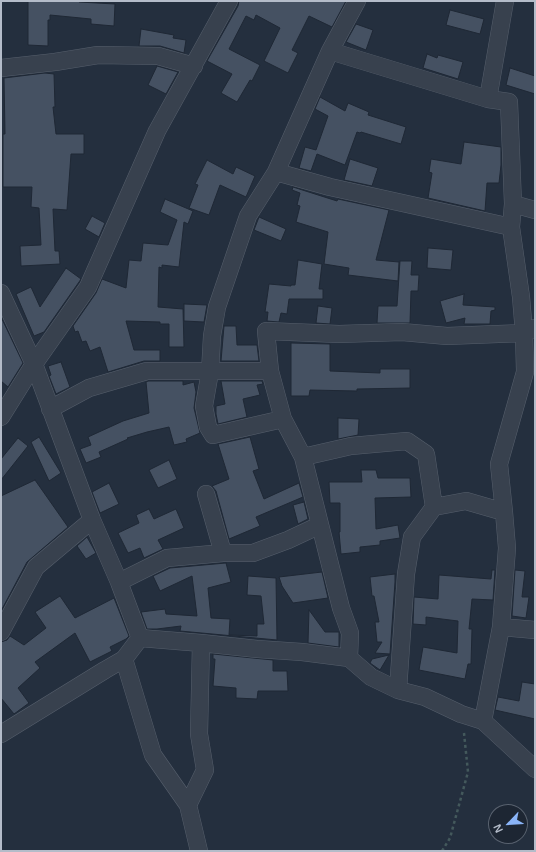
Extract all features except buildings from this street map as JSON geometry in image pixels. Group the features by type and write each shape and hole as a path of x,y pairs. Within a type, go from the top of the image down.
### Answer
{"street":[{"path":"1,417 34,364 88,287 157,131 229,1"},
{"path":"283,419 213,435 208,426 204,406 210,372 212,336 217,307 248,216 276,172 330,51 357,1"},
{"path":"488,100 505,1"},
{"path":"330,51 488,100 509,102 513,204 511,227 521,298 530,330 525,372 499,464 507,548 501,627 483,721"},
{"path":"1,68 55,62 98,55 158,56 194,66"},
{"path":"276,172 330,187 511,227"},
{"path":"513,204 535,210"},
{"path":"1,293 34,364 92,520 119,582 140,638"},
{"path":"349,658 350,632 340,608 303,457 283,419 270,371 266,331 339,334 402,332 447,336 530,330"},
{"path":"50,409 88,388 147,371 270,371"},
{"path":"303,457 351,446 407,441 426,454 434,507"},
{"path":"206,494 223,553"},
{"path":"398,690 406,574 412,537 434,507 466,501 504,512"},
{"path":"1,632 36,567 92,520"},
{"path":"119,582 167,558 223,553 253,553 288,540 320,525"},
{"path":"501,627 535,630"},
{"path":"140,638 302,652 349,658 371,677 398,690 425,697 461,714 483,721 535,769"},
{"path":"1,734 124,659 140,638"},
{"path":"188,805 205,770 199,734 201,643"},
{"path":"124,659 153,755 188,805 199,851"}],"path":[{"path":"442,851 450,838 468,772 461,714"}]}
